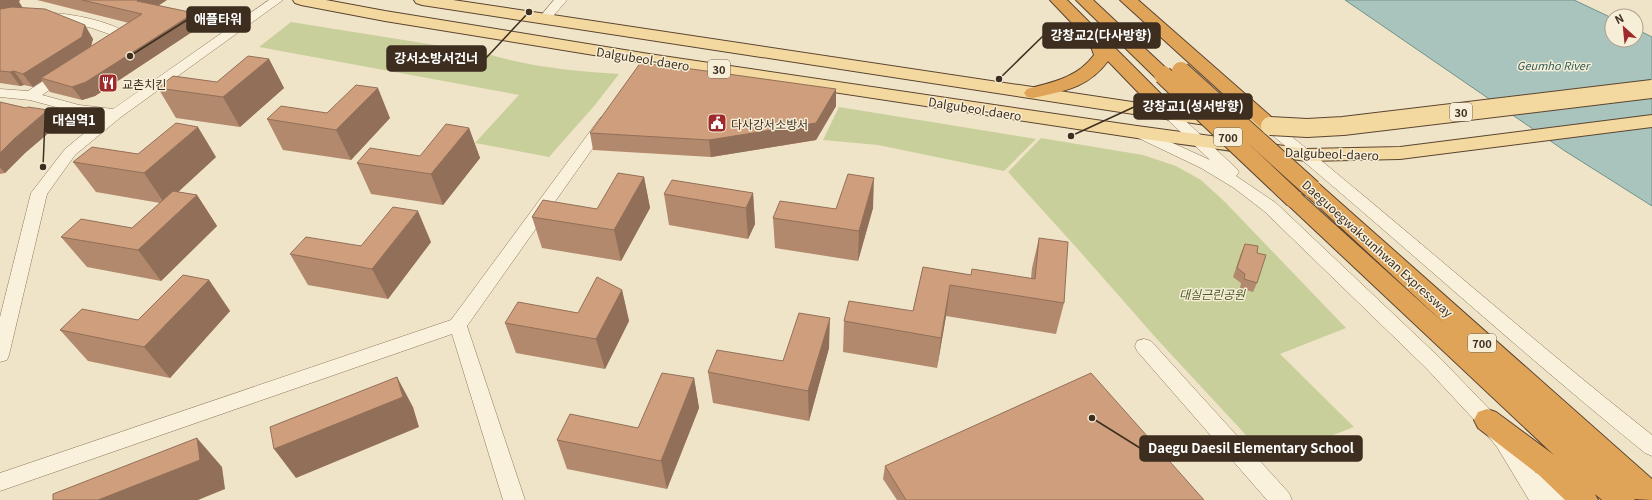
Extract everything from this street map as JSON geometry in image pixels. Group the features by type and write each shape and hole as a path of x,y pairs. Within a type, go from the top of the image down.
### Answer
{"highway":[{"path":"1058,0 1170,114"},
{"name":"Daeguoegwaksunhwan Expressway","path":"1084,0 1172,73 1303,194 1621,500"},
{"name":"Daeguoegwaksunhwan Expressway","path":"1103,0 1172,73"},
{"path":"1128,0 1270,126"},
{"path":"1033,93 1069,84 1093,70 1103,55 1096,38"},
{"name":"Daeguoegwaksunhwan Expressway","path":"1303,194 1652,497"},
{"path":"1487,420 1549,467 1584,500"}],"main road":[{"name":"Dalgubeol-daero","path":"301,0 644,65 1306,155 1365,155 1400,153 1652,121"},
{"name":"Dalgubeol-daero","path":"422,0 1170,114 1225,122 1270,126 1307,128 1343,126 1652,89"}],"street":[{"path":"0,355 39,193 70,152 116,114 277,0"},
{"path":"544,19 561,0"},
{"path":"39,16 61,18 96,25 118,32 122,38 97,53"},
{"path":"31,96 78,65"},
{"path":"0,93 31,96 78,109 116,114"},
{"path":"0,482 458,325 613,110"},
{"path":"1170,114 1270,207 1433,363 1565,500"},
{"path":"1270,126 1306,155 1583,392 1652,447"},
{"path":"1137,132 1186,153 1257,196"},
{"path":"458,325 514,500"},
{"path":"1144,346 1280,500"},
{"path":"1487,420 1516,458 1539,495 1540,500"}],"green space":[{"path":"291,22 485,53 534,65 568,70 619,74 595,105 549,157 475,143 519,95 259,47"},
{"path":"839,107 1036,139 1004,171 878,145 823,140"},
{"name":"대실근린공원","path":"1041,138 1143,155 1176,166 1201,180 1225,202 1346,328 1280,354 1354,427 1269,460 1156,338 1008,172"}],"water":[{"name":"Geumho River","path":"1345,0 1574,0 1604,14 1604,48 1644,48 1644,33 1652,37 1652,206 1565,151"}],"building":[{"path":"82,0 139,0 137,1 194,13 86,82 72,87 41,78 142,14"},
{"path":"12,7 45,9 85,25 82,37 23,74 14,71 0,71 0,9"},
{"path":"248,56 269,59 223,97 158,88 173,76 217,82"},
{"name":"다사강서소방서","path":"641,62 836,89 816,123 709,140 590,133"},
{"path":"356,85 378,88 336,130 267,119 281,106 327,113"},
{"path":"0,102 26,108 48,110 0,153"},
{"path":"176,123 198,127 144,173 73,162 92,147 138,154"},
{"path":"446,124 469,128 431,174 357,163 370,148 420,156"},
{"path":"618,173 644,177 614,230 532,217 543,200 597,209"},
{"path":"848,174 874,178 859,231 773,218 780,201 836,209"},
{"path":"672,180 753,193 746,208 664,194"},
{"path":"173,191 197,195 138,250 61,237 81,219 132,228"},
{"path":"393,207 418,211 372,269 290,254 306,237 361,246"},
{"path":"1039,238 1068,242 1064,303 950,285 941,338 844,321 849,301 913,311 923,267 971,275 972,269 1035,279"},
{"path":"1245,244 1258,246 1257,253 1266,255 1257,283 1244,279 1245,274 1237,268"},
{"path":"183,275 209,280 144,347 60,330 82,309 138,320"},
{"path":"597,277 622,290 596,339 505,323 518,302 578,313"},
{"path":"799,313 830,318 808,391 708,372 717,350 783,361"},
{"path":"662,373 694,378 661,461 557,440 570,414 638,428"},
{"path":"1091,373 1204,500 906,500 885,466"},
{"path":"397,377 403,397 274,449 270,427"},
{"path":"197,438 200,460 98,500 53,500 53,494"}],"place":[{"name":"강서소방서건너","path":"529,12"},
{"name":"애플타워","path":"130,56"},
{"name":"강창교2(다사방향)","path":"999,79"},
{"name":"교촌치킨","path":"108,83"},
{"name":"다사강서소방서","path":"717,123"},
{"name":"강창교1(성서방향)","path":"1071,136"},
{"name":"대실역1","path":"43,167"},
{"name":"Daegu Daesil Elementary School","path":"1092,418"}]}
